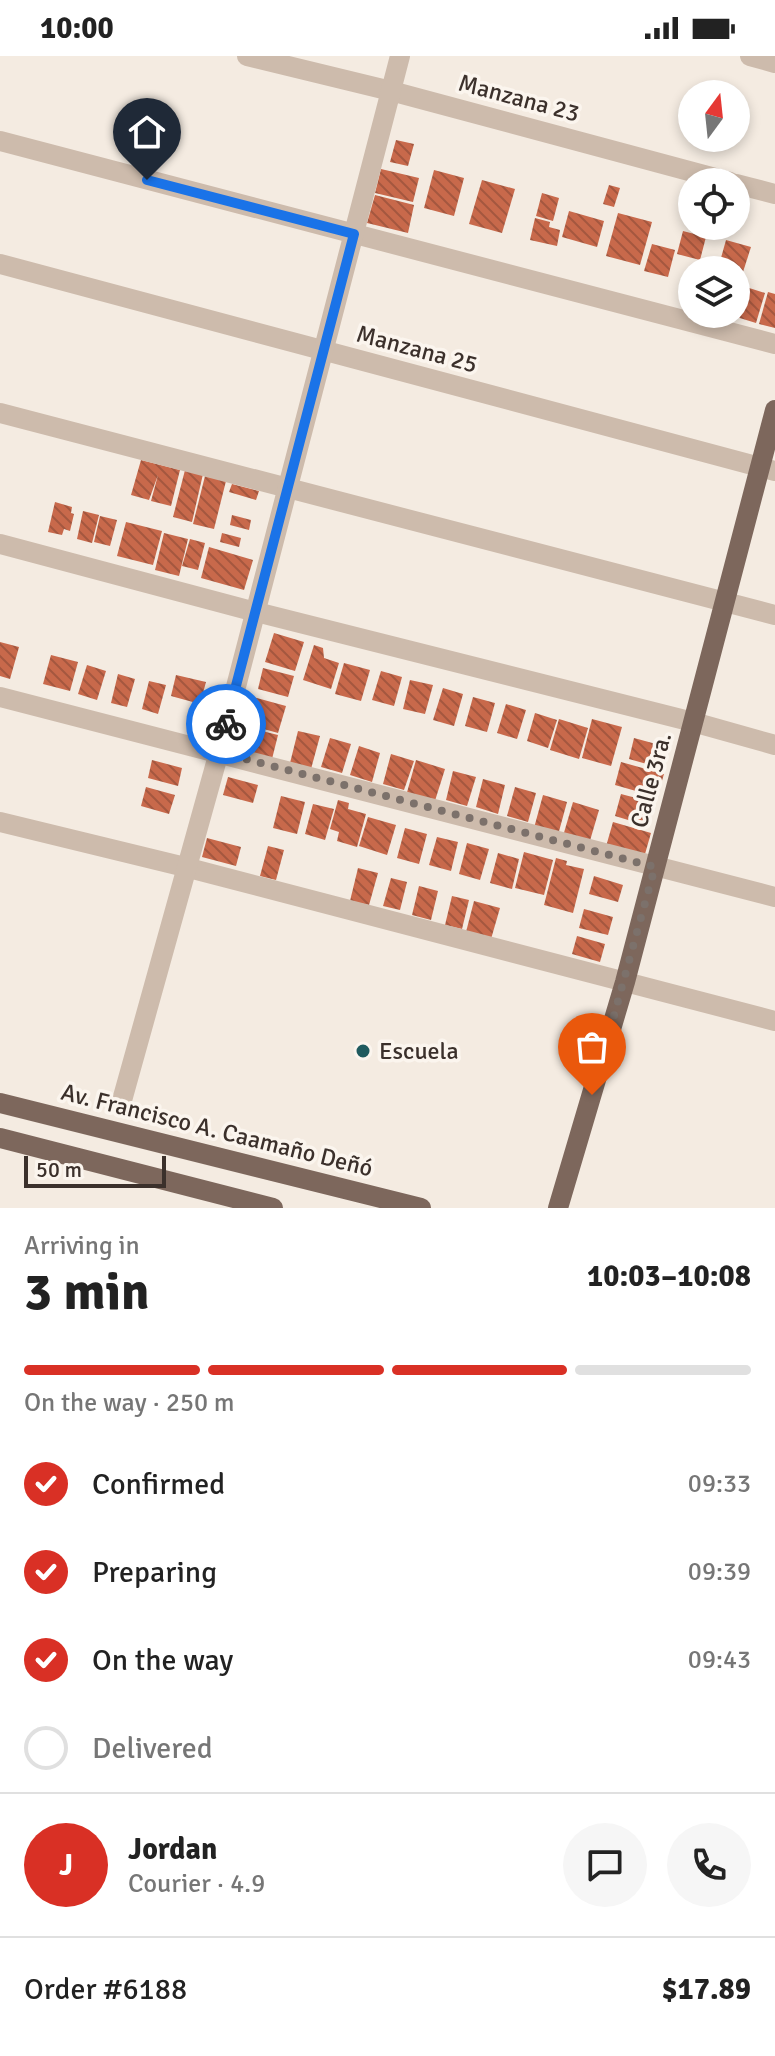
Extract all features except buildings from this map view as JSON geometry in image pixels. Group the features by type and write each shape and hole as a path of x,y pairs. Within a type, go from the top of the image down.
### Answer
{"main road":[{"name":"Calle 3ra.","path":"558,1208 625,982 724,601 768,469 775,410"},
{"name":"Av. Francisco A. Caamaño Deñó","path":"0,1103 421,1208"},
{"path":"0,1138 273,1208"}],"street":[{"name":"Manzana 23","path":"247,56 678,168"},
{"path":"121,1104 219,752 400,56"},
{"path":"750,56 775,63"},
{"path":"0,141 775,344"},
{"path":"750,188 775,194"},
{"name":"Manzana 25","path":"0,264 768,469"},
{"path":"0,413 775,615"},
{"path":"0,544 775,745"},
{"path":"0,697 775,897"},
{"path":"0,822 185,867 775,1021"}],"way so far":[{"path":"226,724 219,752 655,867 592,1095"}],"place":[{"name":"Escuela","path":"363,1051"}],"route":[{"path":"147,180 354,234 226,724"}]}
